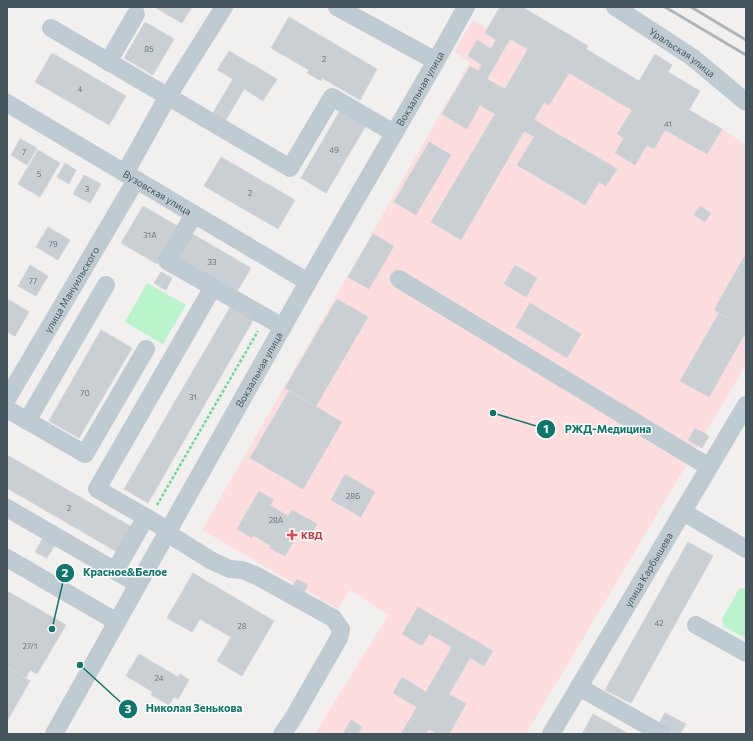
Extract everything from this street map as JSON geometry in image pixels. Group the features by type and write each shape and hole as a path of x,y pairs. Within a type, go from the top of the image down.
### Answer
{"street":[{"name":"улица Мануильского","path":"7,399 68,296 131,176 168,96 224,7"},
{"path":"337,7 363,13 436,61"},
{"name":"Вокзальная улица","path":"54,734 308,282 466,7"},
{"name":"Уральская улица","path":"615,7 692,56 746,102"},
{"path":"108,62 136,14"},
{"path":"51,28 290,168 332,97 394,133"},
{"name":"Вузовская улица","path":"7,104 308,282"},
{"path":"194,214 167,260 283,327"},
{"path":"399,279 709,467"},
{"path":"27,421 106,285"},
{"path":"213,287 97,489 148,518 212,561 230,569 242,570 255,575 333,618 341,629 339,638 292,720 282,734"},
{"path":"68,296 92,309"},
{"path":"7,409 85,454 146,349"},
{"name":"улица Карбышева","path":"551,734 746,405"},
{"path":"7,508 138,584"},
{"path":"683,512 746,549"},
{"path":"115,571 148,518"},
{"path":"7,558 116,622"},
{"path":"696,625 746,653"},
{"path":"579,688 662,734"}],"path":[{"path":"148,518 266,317"}],"shaded area":[{"path":"500,7 522,7 588,46 586,50 722,129 746,145 746,365 526,734 315,734 388,615 350,590 338,609 202,530 470,62 454,52 473,20 488,29"}],"green space":[{"path":"147,283 186,305 163,344 125,322"},
{"path":"746,588 746,639 724,626 722,619 739,589"}],"building":[{"path":"192,7 182,23 156,8"},
{"path":"500,7 522,7 588,46 586,49 639,81 655,54 672,65 668,72 700,91 689,110 722,129 707,154 665,130 654,149 647,145 635,165 615,153 624,138 617,134 632,110 569,73 549,105 544,102 534,120 617,169 606,186 599,182 585,205 517,165 534,137 524,131 461,240 431,222 495,114 480,105 467,129 442,114 470,66 478,71 482,65 468,56 477,40 491,49 496,40 485,33","holes":["510,39 528,49 505,89 487,79"]},
{"path":"289,17 377,69 360,100 322,78 321,81 307,73 309,70 271,48"},
{"path":"145,22 174,39 153,75 124,58"},
{"path":"229,51 277,79 263,101 244,89 223,125 210,118 233,79 217,70"},
{"path":"52,53 126,96 109,125 35,82"},
{"path":"342,107 368,122 326,193 301,178"},
{"path":"20,139 37,148 27,165 11,155"},
{"path":"429,142 451,155 416,215 394,202"},
{"path":"38,150 60,163 40,197 18,184"},
{"path":"221,157 295,200 278,229 204,186"},
{"path":"65,163 76,170 69,184 57,177"},
{"path":"84,175 101,184 90,203 73,194"},
{"path":"143,206 179,227 157,264 121,243"},
{"path":"700,206 711,213 705,222 694,215"},
{"path":"48,227 70,240 58,260 36,247"},
{"path":"191,233 251,268 236,293 176,258"},
{"path":"373,234 394,246 369,289 348,277"},
{"path":"744,257 746,258 746,328 714,310"},
{"path":"30,265 48,276 36,296 18,286"},
{"path":"515,265 537,278 526,297 504,284"},
{"path":"161,272 167,275 160,287 154,283"},
{"path":"167,275 172,278 166,290 160,287"},
{"path":"337,299 368,317 316,406 285,388"},
{"path":"9,300 29,312 15,336 7,332 7,304"},
{"path":"530,303 581,334 567,358 516,327"},
{"path":"232,304 255,317 148,503 124,489"},
{"path":"719,313 746,328 746,332 709,397 680,381"},
{"path":"101,330 132,348 79,438 49,421"},
{"path":"289,391 342,422 303,489 250,458"},
{"path":"695,428 709,436 702,448 688,440"},
{"path":"7,455 132,527 117,552 7,488"},
{"path":"345,474 375,492 361,517 331,500"},
{"path":"259,491 274,500 270,505 288,516 292,510 317,524 311,535 301,529 285,556 270,548 271,546 253,535 252,538 237,529"},
{"path":"43,538 55,545 47,558 35,552"},
{"path":"688,542 713,556 631,703 605,690"},
{"path":"193,573 274,621 242,676 217,661 231,637 200,619 192,632 167,618"},
{"path":"297,579 308,585 302,596 290,589"},
{"path":"7,591 66,625 37,674 30,670 26,678 7,667"},
{"path":"418,607 493,651 484,666 470,658 449,694 466,704 449,734 438,734 429,729 425,734 401,734 417,707 393,693 402,677 426,692 452,647 429,634 422,646 402,634"},
{"path":"139,654 178,677 180,674 189,680 178,699 174,697 169,705 151,695 153,692 126,676"},
{"path":"7,667 30,681 7,721"},
{"path":"665,713 686,724 680,734 675,734 658,725"},
{"path":"593,714 627,733 582,734"},
{"path":"351,720 362,727 358,734 343,734"}],"railway":[{"path":"665,7 746,55"},
{"path":"691,7 746,40"}],"place":[{"name":"РЖД-Медицина","path":"493,413"},
{"name":"КВД","path":"292,535"},
{"name":"Красное&Белое","path":"52,629"},
{"name":"Николая Зенькова","path":"80,665"}]}
